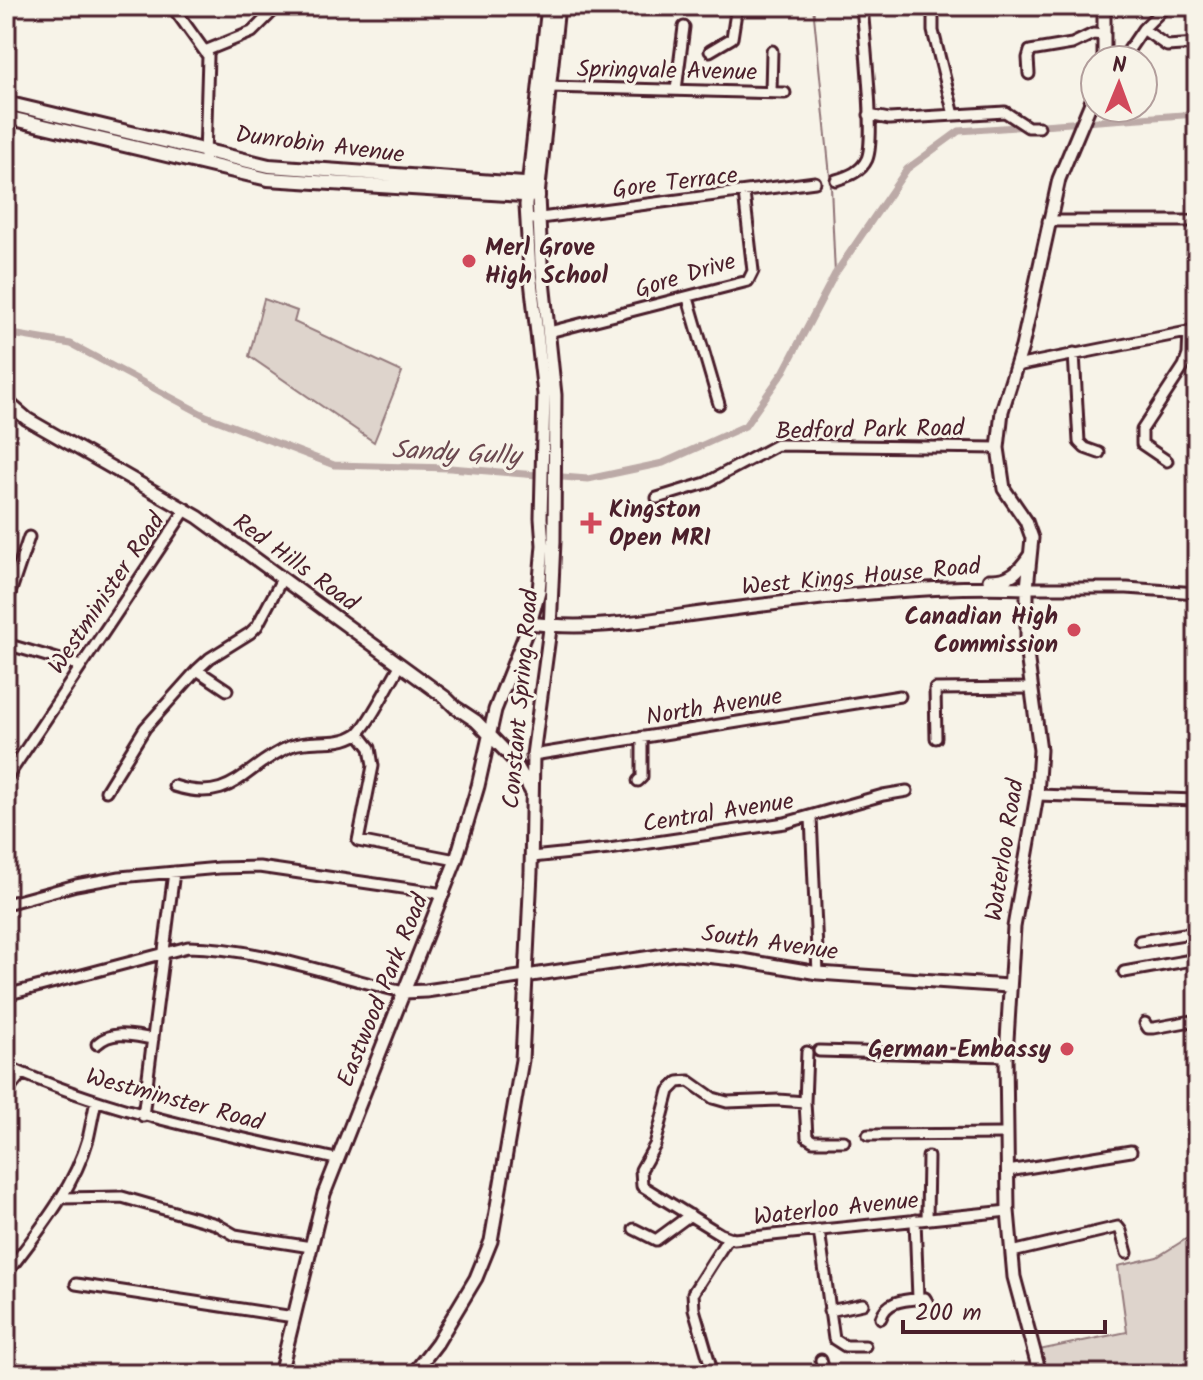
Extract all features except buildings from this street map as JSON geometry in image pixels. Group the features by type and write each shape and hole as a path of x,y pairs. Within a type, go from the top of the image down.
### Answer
{"highway":[{"name":"Dunrobin Avenue","path":"6,103 205,158 268,179 533,190"},
{"name":"Dunrobin Avenue","path":"6,117 205,158"}],"main road":[{"name":"Constant Spring Road","path":"548,6 532,219 549,454"},
{"name":"Constant Spring Road","path":"533,190 558,6"},
{"path":"1104,6 1104,44"},
{"name":"Waterloo Road","path":"1040,1374 1014,1277 1008,1211 1006,1056 1014,927 1037,795 1040,750 1027,654 1030,529 1004,489 998,448 1002,411 1023,341 1048,221 1059,179 1082,124"},
{"name":"Constant Spring Road","path":"530,623 539,591 555,395 532,219"},
{"name":"Red Hills Road","path":"6,401 27,419 186,509 446,698 476,721 513,759 531,791"},
{"name":"Constant Spring Road","path":"413,1374 437,1343 476,1278 491,1241 522,1060 532,857 533,755 550,626 554,551 547,490"},
{"path":"554,551 557,559 557,617 587,627"},
{"path":"935,587 950,579 1006,579 1019,570 1030,554"},
{"name":"West Kings House Road","path":"530,623 587,627 820,597 935,587 1027,588"},
{"name":"Eastwood Park Road","path":"280,1374 336,1159 444,894 479,782 487,735 530,623"},
{"path":"455,707 484,717 492,715 495,710"},
{"path":"455,707 475,730 480,743 479,782"},
{"name":"South Avenue","path":"404,992 678,953 818,973 1008,986"}],"street":[{"path":"172,6 209,61 205,158"},
{"path":"205,51 252,32 278,6"},
{"path":"710,51 732,38 737,6"},
{"path":"836,180 858,171 868,155 869,115 862,6"},
{"path":"933,6 933,31 954,115"},
{"path":"1133,44 1166,6"},
{"path":"676,90 684,27"},
{"path":"1143,29 1167,46 1197,44"},
{"path":"1029,74 1030,51 1072,44 1093,34 1104,35"},
{"path":"771,92 772,51"},
{"name":"Springvale Avenue","path":"549,87 785,93"},
{"path":"869,115 889,119 1005,112 1028,127 1039,127"},
{"name":"Gore Terrace","path":"532,219 815,182"},
{"name":"Gore Drive","path":"549,332 745,283 753,271 744,193"},
{"path":"1048,221 1197,221"},
{"path":"688,298 719,404"},
{"path":"1016,366 1193,330 1186,361 1142,430 1142,444 1167,461"},
{"path":"1074,353 1079,442 1099,453"},
{"name":"Bedford Park Road","path":"657,498 706,483 777,445 998,448"},
{"name":"Westminister Road","path":"6,779 186,509"},
{"path":"6,605 29,537"},
{"path":"106,791 145,728 197,670 257,626 282,579"},
{"name":"West Kings House Road","path":"1027,588 1127,588 1197,593"},
{"path":"6,644 81,666"},
{"path":"174,786 193,792 219,790 246,777 274,755 293,745 339,742 359,734 400,666"},
{"path":"197,670 227,690"},
{"path":"936,738 935,689 1031,688"},
{"name":"North Avenue","path":"533,755 900,696"},
{"path":"359,734 370,748 373,766 358,841 456,860"},
{"path":"638,781 642,777 642,737"},
{"name":"Central Avenue","path":"532,857 609,849 811,817 883,795 907,791"},
{"path":"1037,795 1197,800"},
{"path":"811,817 818,973"},
{"path":"6,904 76,885 174,872 259,867 444,894"},
{"path":"143,1116 174,872"},
{"path":"1140,941 1197,932"},
{"path":"6,995 188,947 243,952 404,992"},
{"path":"1124,972 1197,959"},
{"path":"1145,1023 1148,1028 1154,1028 1197,1020"},
{"path":"97,1044 107,1036 121,1034 153,1039"},
{"path":"819,1051 1006,1056"},
{"path":"807,1052 805,1102 809,1139 844,1141"},
{"name":"Westminster Road","path":"6,1066 143,1116 336,1159"},
{"path":"6,1093 22,1073"},
{"name":"Waterloo Avenue","path":"805,1102 727,1102 713,1098 689,1081 678,1082 669,1091 651,1154 641,1170 642,1186 728,1238 1008,1211"},
{"path":"6,1274 60,1198 81,1160 96,1101"},
{"path":"868,1135 1007,1134"},
{"path":"1008,1171 1131,1151"},
{"path":"927,1219 928,1157"},
{"path":"60,1198 122,1197 216,1224 235,1235 311,1247"},
{"path":"634,1229 656,1240 690,1215"},
{"path":"915,1220 918,1298"},
{"path":"1012,1252 1118,1227 1127,1253"},
{"path":"819,1230 834,1339 845,1346 865,1346"},
{"path":"713,1374 694,1309 693,1293 728,1238"},
{"path":"76,1284 294,1317"},
{"path":"881,1318 886,1306 892,1303 928,1299 931,1308"},
{"path":"829,1311 863,1304"},
{"path":"821,1360 825,1374"},
{"path":"6,1366 33,1374"}],"shaded area":[{"path":"264,299 297,311 294,322 402,372 374,442 249,356"},
{"path":"1197,1232 1197,1374 1046,1374 1039,1350 1127,1332 1118,1266 1157,1257"}],"waterway":[{"name":"Sandy Gully","path":"813,6 831,186 835,274"},
{"name":"Sandy Gully","path":"6,333 71,344 206,416 334,465 450,468 588,479 663,463 745,426 784,371 835,274 907,169 959,131 1197,114"}],"place":[{"name":"Merl Grove High School","path":"469,261"},
{"name":"Kingston Open MRI","path":"591,523"},
{"name":"Canadian High Commission","path":"1074,630"},
{"name":"German Embassy","path":"1067,1049"}]}
